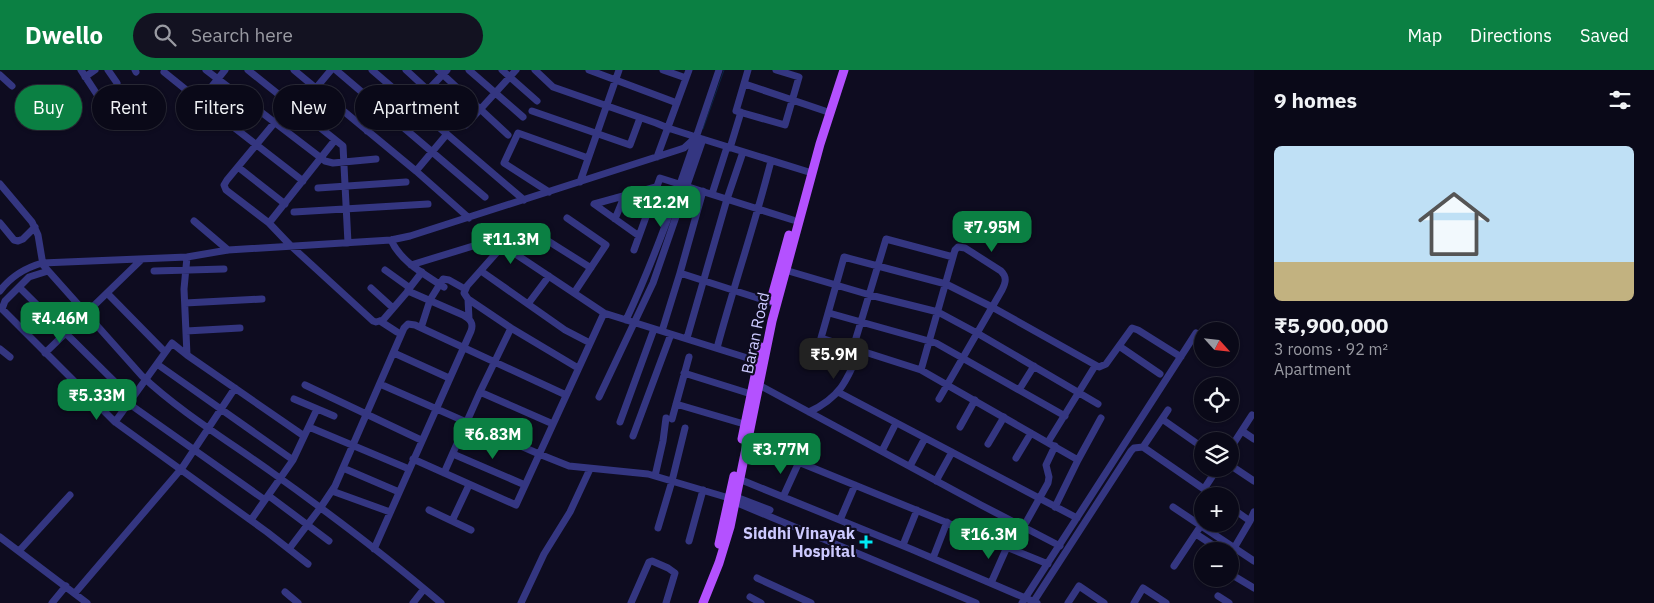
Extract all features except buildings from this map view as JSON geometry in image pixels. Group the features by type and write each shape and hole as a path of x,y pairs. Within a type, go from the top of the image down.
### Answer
{"main road":[{"name":"Baran Road","path":"703,603 724,546 772,321 838,70"},
{"name":"Baran Road","path":"697,603 717,552 734,499 744,424 777,273 844,70"}],"street":[{"path":"81,70 92,86"},
{"path":"86,77 95,70"},
{"path":"108,70 118,83"},
{"path":"206,70 273,121"},
{"path":"213,85 225,70"},
{"path":"248,70 273,90"},
{"path":"294,70 312,85"},
{"path":"318,85 331,70"},
{"path":"336,70 355,86"},
{"path":"372,70 390,85"},
{"path":"406,70 422,85"},
{"path":"469,70 522,117"},
{"path":"502,70 537,101"},
{"path":"478,112 516,70"},
{"path":"535,70 553,87 656,122 668,128 810,172"},
{"path":"589,70 676,103"},
{"path":"580,182 619,70"},
{"path":"663,70 686,78"},
{"path":"657,157 689,70"},
{"path":"600,397 653,283 719,70"},
{"path":"748,70 736,111 785,125 799,77 776,70"},
{"path":"164,72 181,85"},
{"path":"432,85 443,72 508,135"},
{"path":"0,75 12,86"},
{"path":"745,84 826,110"},
{"path":"532,111 630,145 640,118"},
{"path":"345,112 469,218"},
{"path":"712,194 741,112"},
{"path":"273,125 238,166 225,183 225,188 269,223 290,246 373,320 397,332"},
{"path":"238,130 303,181"},
{"path":"284,130 320,159 329,162 376,159"},
{"path":"323,130 343,146 348,209 348,243"},
{"path":"407,130 485,197"},
{"path":"442,130 524,200"},
{"path":"549,192 504,163 518,133 588,158"},
{"path":"416,171 447,134"},
{"path":"0,291 19,272 42,263 187,258 228,250 391,240 410,236 684,148 699,138"},
{"path":"269,223 336,140"},
{"path":"687,338 727,199 743,152"},
{"path":"717,348 759,208 771,161"},
{"path":"238,166 285,204"},
{"path":"634,250 660,178 793,220"},
{"path":"318,188 406,182"},
{"path":"0,184 35,227 42,263 145,379 208,427 321,507 441,603"},
{"path":"639,236 594,204 656,186"},
{"path":"626,320 684,186"},
{"path":"620,422 680,272 703,192"},
{"path":"615,219 624,196"},
{"path":"294,212 428,204"},
{"path":"567,218 606,246 574,293"},
{"path":"194,222 228,250"},
{"path":"0,223 14,240 18,241 23,239 35,227"},
{"path":"578,368 511,328 468,299 465,296 465,289 518,229 523,228 529,229 591,268"},
{"path":"411,265 497,239 504,246 604,313 758,361"},
{"path":"809,412 823,405 838,392 846,381 857,349 862,322 886,239 953,257"},
{"path":"391,240 397,251 411,265 441,285"},
{"path":"921,370 953,257 958,248 965,248 1005,275 1006,280 1005,285 939,399"},
{"path":"1078,460 921,370 822,338 844,257 946,284 992,307 1095,366 1101,367 1106,364 1129,330 1134,328 1181,357"},
{"path":"187,258 185,304 187,354"},
{"path":"45,353 141,260"},
{"path":"154,271 224,269"},
{"path":"385,270 409,289 469,319"},
{"path":"785,270 870,295 938,312 1098,404"},
{"path":"48,271 29,277 4,302 2,308 114,422 251,520 308,564"},
{"path":"481,271 565,330 590,343"},
{"path":"380,322 394,308 422,272"},
{"path":"680,272 770,302"},
{"path":"528,304 548,276"},
{"path":"421,328 430,300 443,279 449,280 465,289"},
{"path":"19,286 118,385"},
{"path":"370,288 394,308"},
{"path":"107,293 165,352"},
{"path":"185,304 262,298"},
{"path":"374,549 472,328 472,323 469,319 468,299"},
{"path":"413,458 516,505 604,313"},
{"path":"829,313 928,340 1064,416"},
{"path":"288,548 332,491 407,325 411,324 421,328 566,394"},
{"path":"186,331 240,328"},
{"path":"444,473 494,361 511,328"},
{"path":"633,436 671,334"},
{"path":"1024,600 1194,336"},
{"path":"114,422 172,343 304,436"},
{"path":"1119,346 1160,374"},
{"path":"0,349 10,357"},
{"path":"394,353 449,378"},
{"path":"655,476 669,418 676,404 689,357"},
{"path":"157,364 293,460"},
{"path":"1019,390 1034,366"},
{"path":"1048,442 1095,366"},
{"path":"684,373 751,394"},
{"path":"380,384 569,466 619,470 655,476 770,510"},
{"path":"759,384 936,481 1060,546"},
{"path":"305,385 421,440"},
{"path":"75,593 180,470 235,388"},
{"path":"480,392 553,424"},
{"path":"838,392 1077,518"},
{"path":"294,399 334,416"},
{"path":"960,427 975,400"},
{"path":"128,403 329,541"},
{"path":"676,404 744,424"},
{"path":"251,520 293,460 317,409"},
{"path":"1143,447 1168,410"},
{"path":"1239,436 1252,415"},
{"path":"988,444 1004,418"},
{"path":"1055,507 1101,418"},
{"path":"1162,420 1194,442"},
{"path":"882,451 896,423"},
{"path":"309,427 409,469"},
{"path":"658,528 685,428"},
{"path":"1242,431 1254,439"},
{"path":"1016,458 1031,433"},
{"path":"910,466 925,438"},
{"path":"747,441 1048,564"},
{"path":"1024,526 1048,480 1046,466 1055,446"},
{"path":"739,479 903,545 991,583 1024,600 1035,602 1134,448 1143,447 1201,487"},
{"path":"936,481 952,452"},
{"path":"453,454 525,485"},
{"path":"784,497 799,462"},
{"path":"343,468 399,492"},
{"path":"521,603 544,554 570,512 590,469"},
{"path":"1239,471 1254,481"},
{"path":"452,521 469,485"},
{"path":"840,520 855,485"},
{"path":"689,541 703,490"},
{"path":"332,491 390,512"},
{"path":"19,551 70,495"},
{"path":"734,499 976,603"},
{"path":"1173,507 1194,520"},
{"path":"429,510 471,530"},
{"path":"903,545 917,510"},
{"path":"1238,542 1254,512"},
{"path":"1239,516 1254,532"},
{"path":"933,558 947,522"},
{"path":"1209,532 1221,542"},
{"path":"1174,566 1196,534 1208,542"},
{"path":"0,537 87,603"},
{"path":"991,583 1007,547"},
{"path":"1239,555 1254,561"},
{"path":"631,603 649,562 652,561 675,573 667,603"},
{"path":"757,578 811,603"},
{"path":"1239,579 1254,588"},
{"path":"52,603 66,586"},
{"path":"1068,603 1079,586 1104,603"},
{"path":"1134,603 1144,588 1166,603"},
{"path":"412,603 424,589"},
{"path":"285,592 298,603"},
{"path":"1218,596 1229,603"},
{"path":"750,597 762,603"}],"waterway":[{"path":"703,129 724,70"}],"place":[{"name":"Siddhi Vinayak Hospital","path":"866,542"}]}
